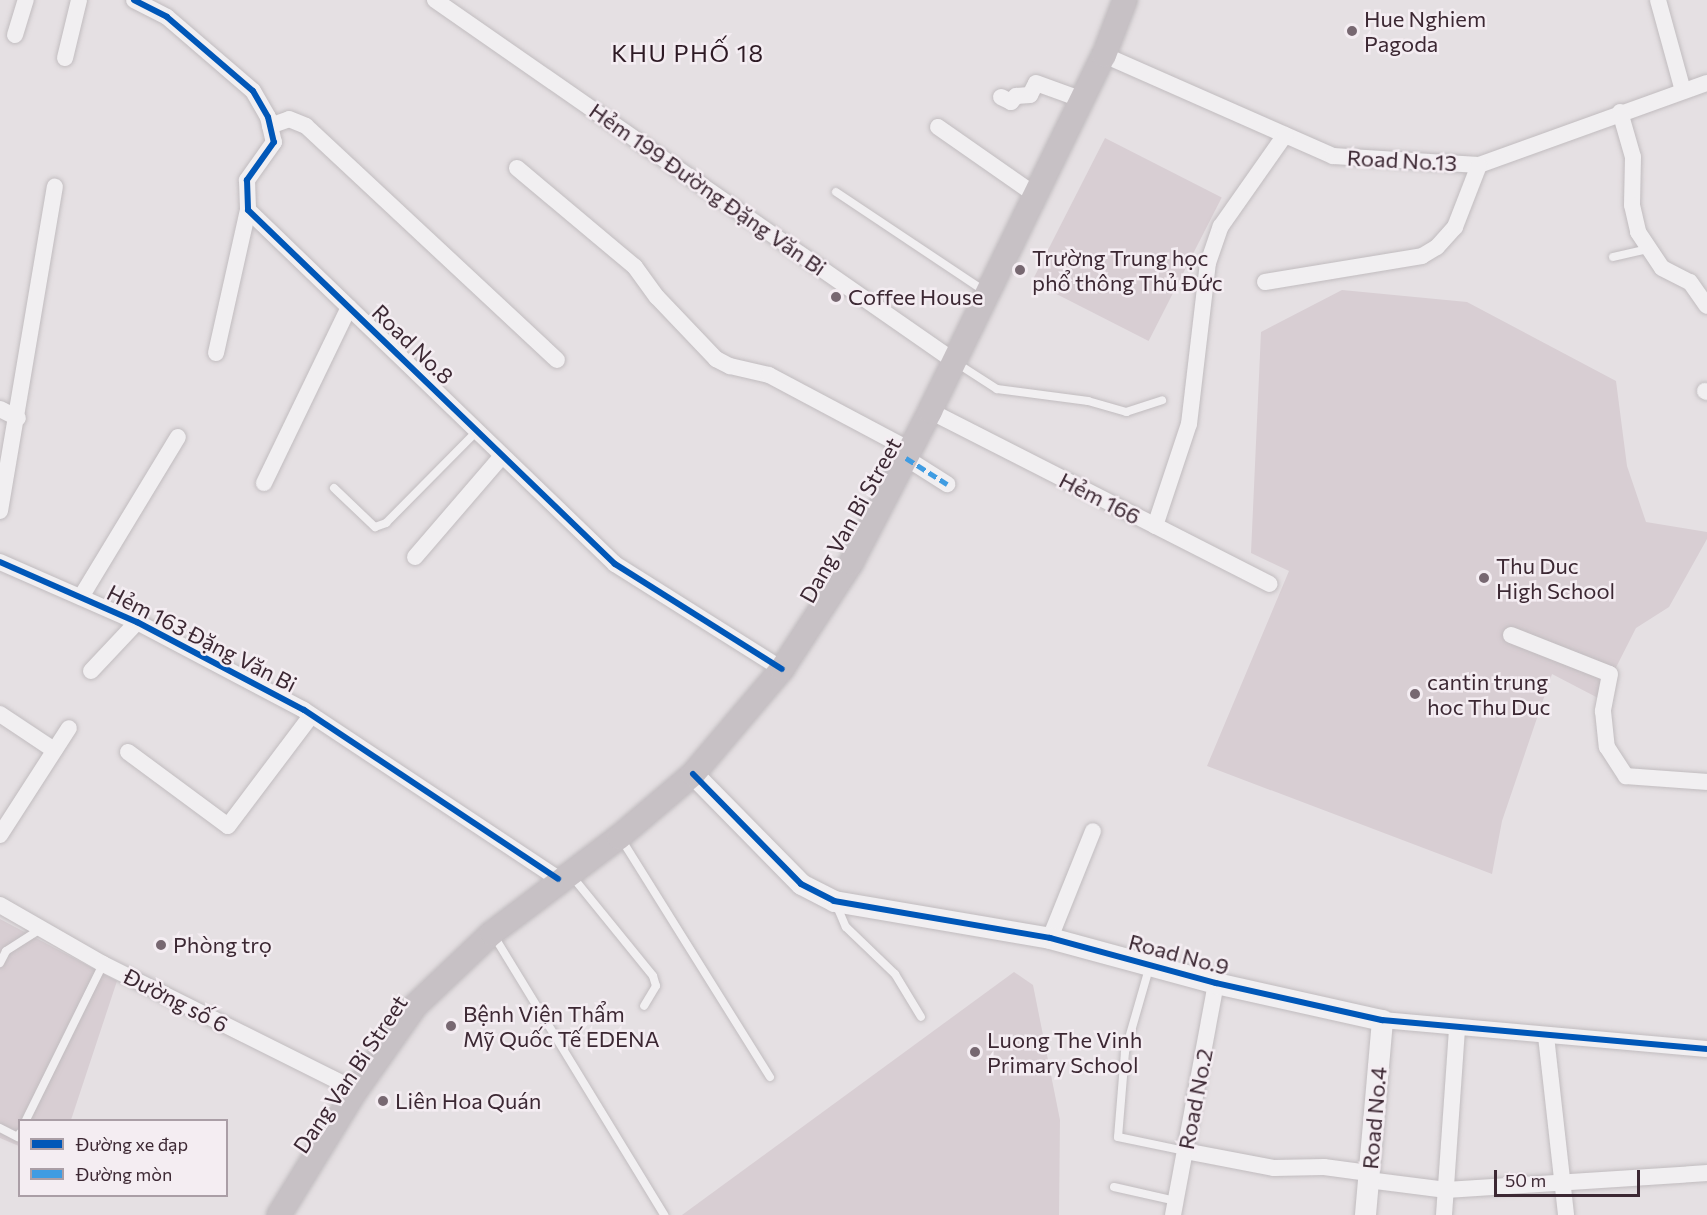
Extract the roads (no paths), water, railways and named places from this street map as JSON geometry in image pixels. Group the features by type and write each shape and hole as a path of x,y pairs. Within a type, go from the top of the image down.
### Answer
{"main road":[{"name":"Dang Van Bi Street","path":"279,1215 356,1090 415,1006 492,933 564,876 619,837 693,774 782,669 851,563 908,454 1080,99 1104,55 1125,0"}],"street":[{"path":"15,36 26,0"},
{"path":"65,58 79,0"},
{"path":"134,0 167,17 252,91 270,126 274,142 247,180 248,210 216,353"},
{"name":"Hẻm 199 Đường Đặng Văn Bi","path":"435,0 685,170 954,361"},
{"path":"1658,0 1683,91"},
{"name":"Road No.13","path":"1104,55 1333,156 1479,165 1620,112 1707,83"},
{"path":"1000,97 1011,102 1016,96 1030,94 1036,83 1080,99"},
{"path":"1620,112 1633,157 1632,205 1638,232 1662,268 1690,282 1707,306"},
{"path":"270,126 289,119 306,126 557,360"},
{"path":"938,127 1034,194"},
{"path":"1155,526 1189,424 1208,263 1221,226 1285,135"},
{"path":"1265,282 1422,256 1437,247 1455,227 1479,165"},
{"path":"517,168 635,267 657,297 716,359 730,366 769,375 908,454 947,484"},
{"path":"0,511 18,418 55,187"},
{"name":"Road No.8","path":"248,210 615,564 782,669"},
{"path":"264,483 349,308"},
{"path":"0,409 18,418"},
{"name":"Hẻm 166","path":"930,411 1269,585"},
{"path":"81,597 178,437"},
{"path":"415,557 502,456"},
{"name":"Hẻm 163 Đặng Văn Bi","path":"0,562 137,622 310,717 564,876"},
{"path":"91,671 137,622"},
{"path":"1511,635 1610,674 1604,711 1607,747 1626,776 1707,782"},
{"path":"0,714 54,750"},
{"name":"Hẻm 163 Đặng Văn Bi","path":"128,752 228,826 310,717"},
{"path":"0,835 69,728"},
{"name":"Road No.9","path":"693,774 801,884 834,901 1050,938 1216,983 1382,1020 1707,1049"},
{"path":"1050,938 1093,831"},
{"name":"Đường số 6","path":"0,905 103,964 356,1090"},
{"name":"Road No.2","path":"1177,1211 1185,1151 1216,983"},
{"name":"Road No.4","path":"1365,1215 1382,1020"},
{"path":"1444,1215 1457,1028"},
{"path":"1546,1036 1564,1180 1566,1215"},
{"path":"1185,1151 1274,1168 1324,1167 1446,1190 1564,1180 1707,1173"}],"lane":[{"path":"836,192 988,293"},
{"path":"1612,257 1649,249"},
{"path":"954,361 997,389 1088,401 1126,412 1162,400"},
{"path":"334,488 375,527 386,523 477,431"},
{"path":"619,837 770,1077"},
{"path":"564,876 652,976 656,986 644,1006"},
{"path":"834,901 846,927 895,974 921,1017"},
{"path":"0,963 6,951 42,928"},
{"path":"492,933 664,1215"},
{"path":"26,1119 103,964"},
{"path":"1150,965 1125,1052 1118,1137 1185,1151"},
{"path":"0,1128 18,1137"},
{"path":"1114,1187 1177,1211"}],"place":[{"name":"Hue Nghiem Pagoda","path":"1352,31"},
{"name":"Trường Trung học phổ thông Thủ Đức","path":"1020,270"},
{"name":"Coffee House","path":"836,297"},
{"name":"Thu Duc High School","path":"1484,578"},
{"name":"cantin trung hoc Thu Duc","path":"1415,694"},
{"name":"Phòng trọ","path":"161,945"},
{"name":"Bệnh Viện Thẩm Mỹ Quốc Tế EDENA","path":"451,1026"},
{"name":"Luong The Vinh Primary School","path":"975,1052"},
{"name":"Liên Hoa Quán","path":"383,1101"}],"district":[{"name":"KHU PHỐ 18","path":"688,53"}]}
